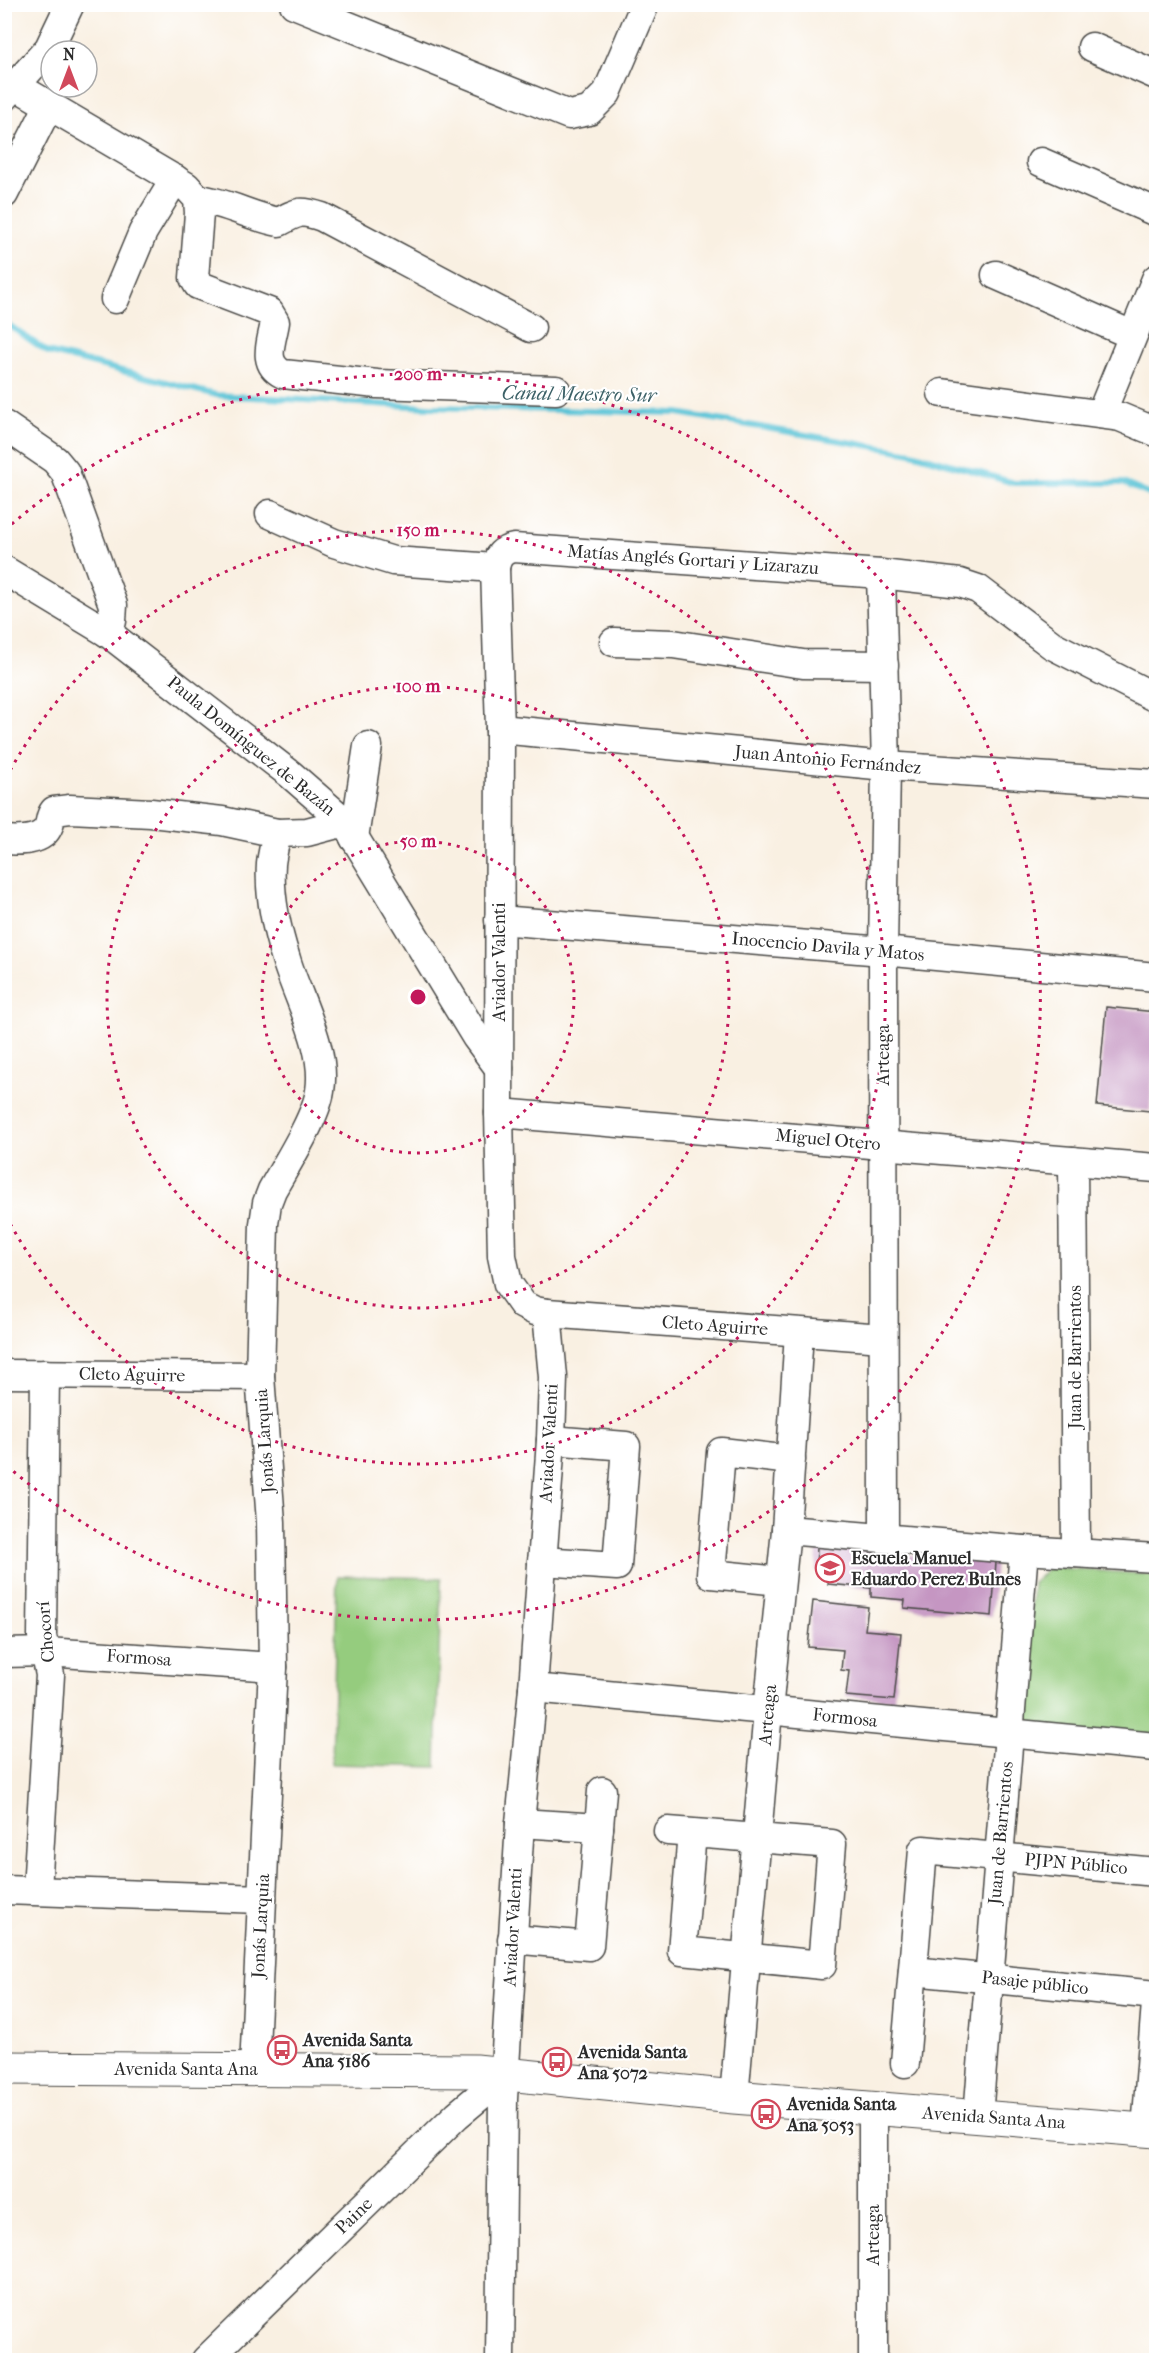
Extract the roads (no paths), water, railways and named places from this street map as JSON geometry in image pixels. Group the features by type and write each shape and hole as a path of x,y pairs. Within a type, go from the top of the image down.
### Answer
{"main road":[{"name":"Avenida Santa Ana","path":"4,2068 476,2071 735,2097 1151,2130"}],"street":[{"path":"70,4 50,48 10,92 49,105 186,186 198,199 194,278 198,285 269,312 275,322 269,361 273,369 283,374 377,384 556,390"},
{"path":"294,4 569,116 589,111 607,93 645,4"},
{"path":"1092,47 1156,75"},
{"path":"4,194 14,149 49,105"},
{"path":"1041,162 1156,212"},
{"path":"115,299 143,232 175,179"},
{"path":"198,199 217,201 267,220 279,222 297,212 322,217 531,328"},
{"path":"996,275 1132,335"},
{"path":"1101,414 1132,335 1153,297"},
{"path":"942,393 1120,417 1156,432"},
{"path":"4,425 55,460 65,472 112,605 112,621 108,633"},
{"name":"Matías Anglés Gortari y Lizarazu","path":"270,514 334,543 393,561 500,559 514,548 881,573 942,580 978,589 1052,645 1156,698"},
{"name":"Aviador Valenti","path":"500,559 499,1113 504,1270 508,1284 523,1305 535,1311 547,1313 553,1377 551,1440 533,1688 520,1823 503,2099 500,2361"},
{"name":"Paula Domínguez de Bazán","path":"4,570 108,633 290,774 350,830 476,1037 500,1068"},
{"name":"Arteaga","path":"881,573 886,766 883,951 884,1538"},
{"path":"614,642 673,644 803,664 884,665"},
{"name":"Juan Antonio Fernández","path":"500,729 886,766 1156,784"},
{"path":"4,840 22,841 41,835 49,826 50,816 54,811 70,808 151,813 222,821 277,833 350,830 368,746"},
{"name":"Jonás Larquia","path":"254,2069 273,1667 271,1522 260,1376 264,1224 267,1203 317,1104 322,1076 319,1054 285,958 275,911 271,863 277,833"},
{"name":"Inocencio Davila y Matos","path":"500,920 883,951 1156,977"},
{"name":"Miguel Otero","path":"499,1113 1156,1168"},
{"name":"Juan de Barrientos","path":"1073,1161 1076,1553"},
{"name":"Cleto Aguirre","path":"547,1313 882,1338"},
{"name":"Arteaga","path":"735,2097 786,1530 799,1332"},
{"name":"Cleto Aguirre","path":"4,1374 260,1376"},
{"name":"Chocorí","path":"37,1890 50,1675 42,1636 45,1374"},
{"path":"542,1561 617,1566 626,1446 551,1440"},
{"path":"780,1581 711,1574 721,1452 791,1460"},
{"path":"786,1530 1024,1550 1156,1558"},
{"name":"Juan de Barrientos","path":"978,2116 1024,1550"},
{"name":"Formosa","path":"4,1653 46,1652 273,1667"},
{"name":"Formosa","path":"533,1688 1156,1746"},
{"path":"512,1939 589,1946 602,1791"},
{"path":"520,1823 599,1828"},
{"path":"680,1832 758,1839 832,1844 822,1965 682,1951 680,1832"},
{"name":"PJPN Público","path":"913,1971 923,1850 1156,1872"},
{"path":"4,1890 262,1899"},
{"path":"905,2063 913,1971"},
{"name":"Pasaje público","path":"913,1971 1156,1995"},
{"path":"1151,2130 1156,2003"},
{"name":"Paine","path":"206,2361 457,2115 505,2075"},
{"name":"Arteaga","path":"873,2109 873,2361"}],"waterway":[{"name":"Canal Maestro Sur","path":"4,322 48,352 216,395 429,407 678,413 912,453 1014,483 1123,483 1156,497"}],"place":[{"name":"Escuela Manuel Eduardo Perez Bulnes","path":"830,1568"},
{"name":"Avenida Santa Ana 5186","path":"282,2050"},
{"name":"Avenida Santa Ana 5072","path":"557,2062"},
{"name":"Avenida Santa Ana 5053","path":"766,2114"}]}
